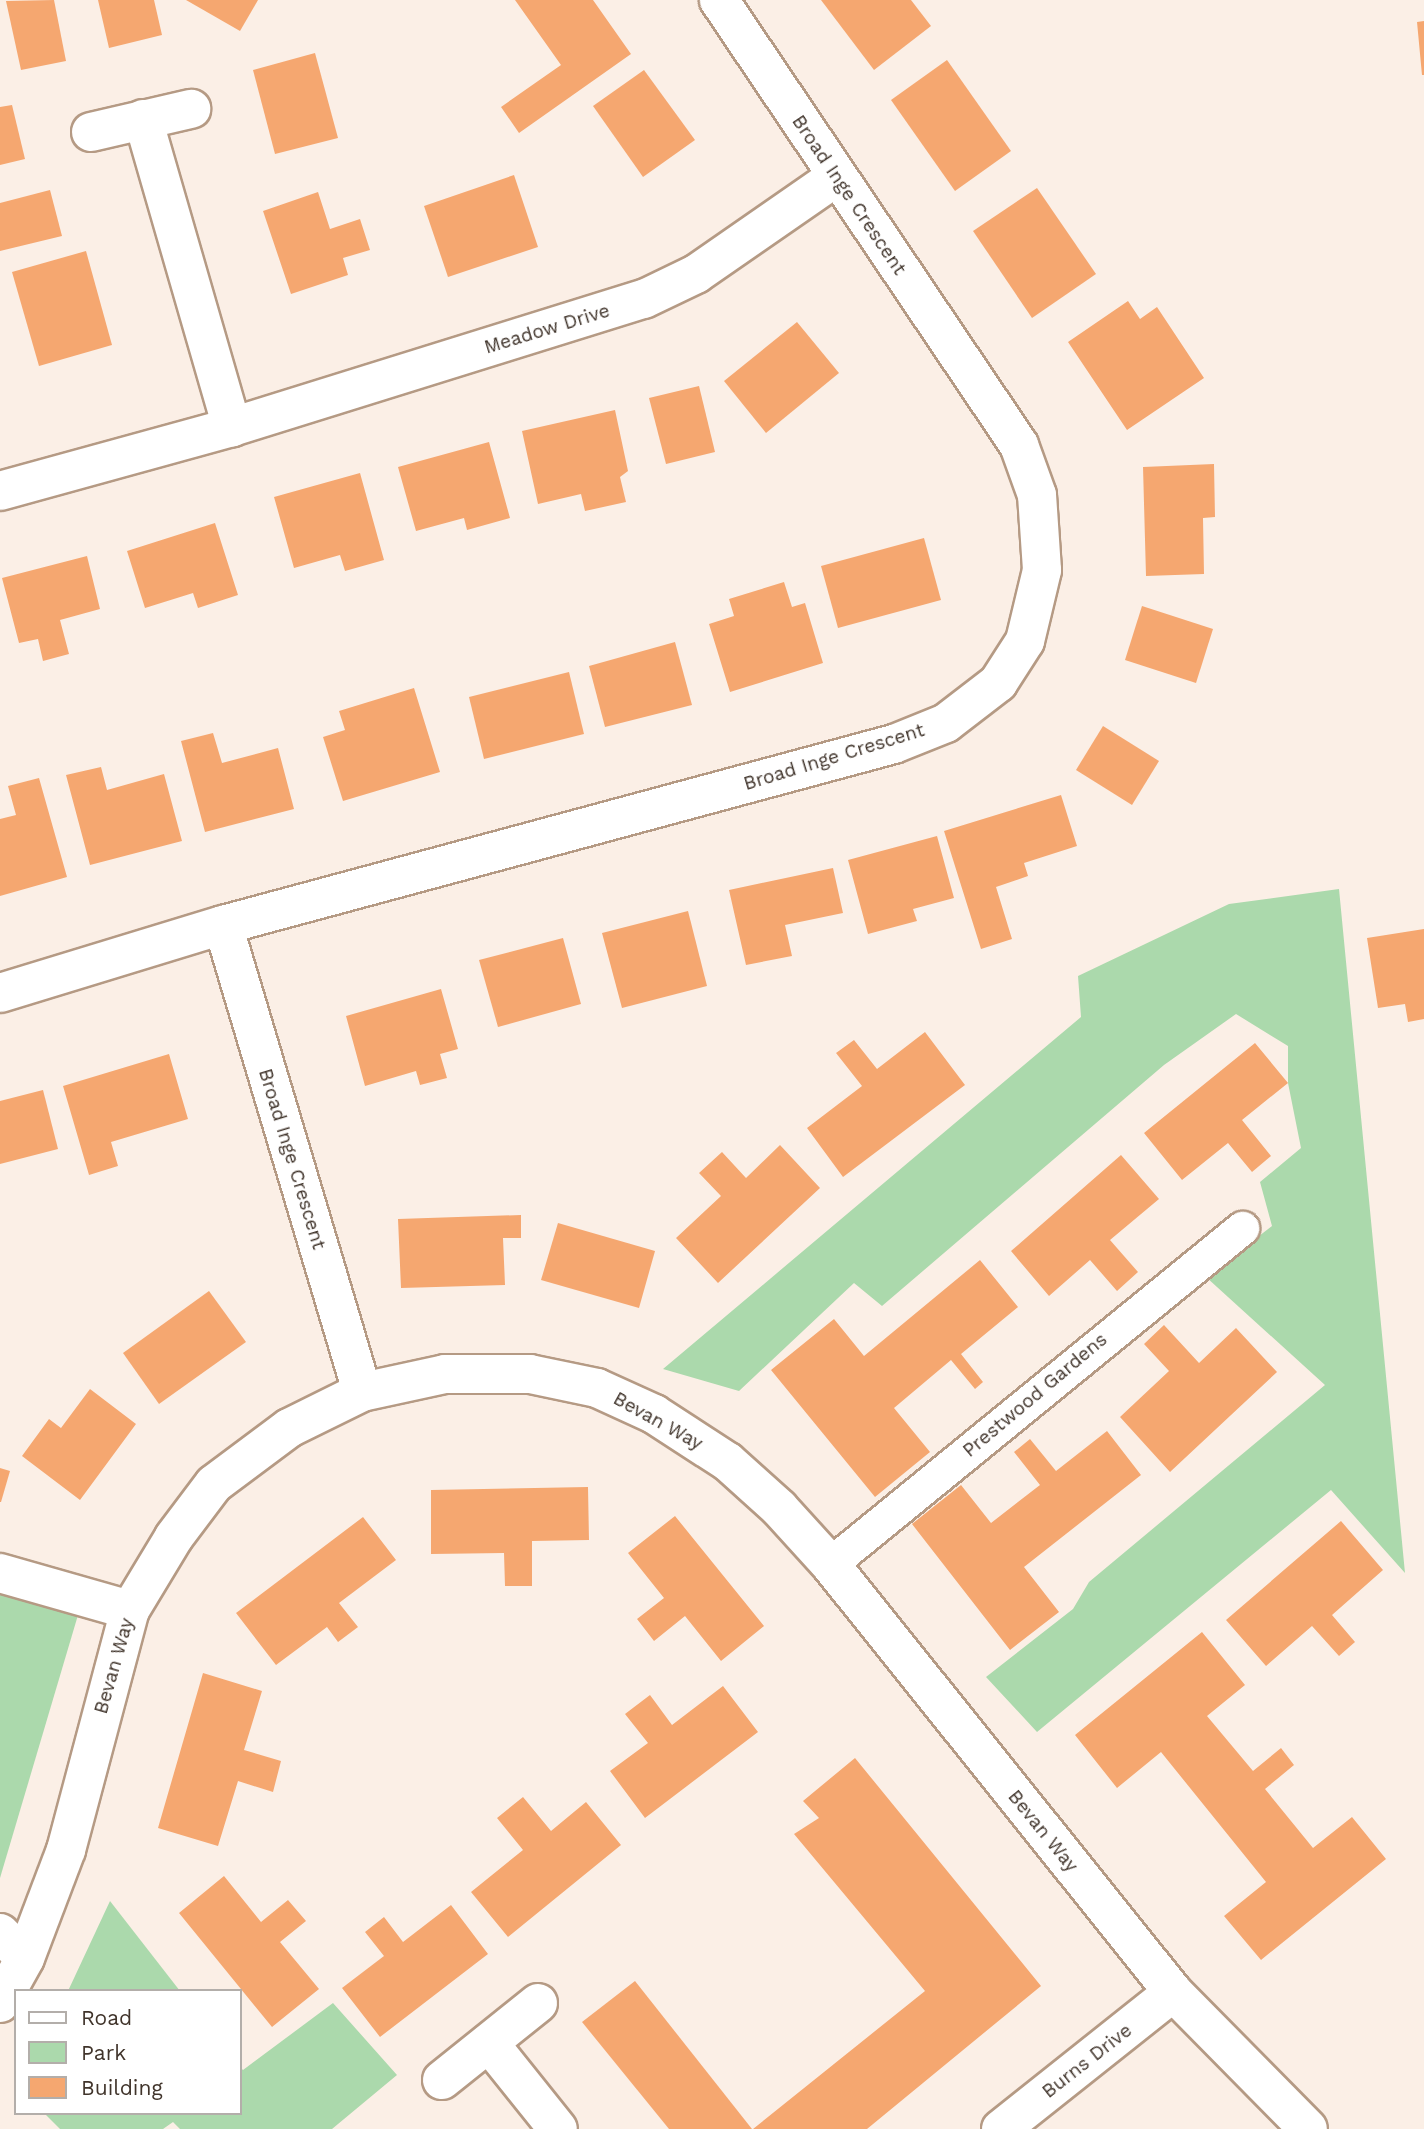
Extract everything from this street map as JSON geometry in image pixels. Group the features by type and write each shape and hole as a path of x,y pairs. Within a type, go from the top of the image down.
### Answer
{"street":[{"name":"Broad Inge Crescent","path":"0,993 223,925 894,744 946,723 998,683 1025,640 1042,570 1037,495 1019,445 719,0"},
{"path":"91,132 191,109"},
{"path":"143,120 232,427"},
{"name":"Meadow Drive","path":"0,491 232,427 643,299 696,274 836,177"},
{"name":"Broad Inge Crescent","path":"223,925 362,1392"},
{"name":"Bevan Way","path":"0,2003 13,1945 66,1850 130,1609 174,1537 214,1484 289,1428 362,1392 445,1374 530,1374 597,1388 654,1414 729,1462 830,1564 1173,1992 1308,2129"},
{"path":"0,1573 130,1609"},
{"name":"Burns Drive","path":"1000,2129 1173,1992"},
{"path":"442,2080 538,2003"},
{"path":"489,2043 558,2129"}],"lane":[{"name":"Prestwood Gardens","path":"830,1564 1242,1228"}],"green space":[{"path":"1339,889 1405,1573 1331,1490 1037,1732 986,1677 1073,1609 1089,1582 1325,1385 1206,1277 1272,1226 1260,1182 1301,1148 1288,1083 1288,1046 1236,1014 1164,1065 882,1306 854,1283 739,1391 663,1369 1081,1017 1078,976 1229,904"},
{"path":"0,1591 78,1615 0,1878"},
{"path":"110,1901 178,1989 69,1989"},
{"path":"333,2003 397,2075 332,2129 180,2129 173,2122 163,2129 60,2129 46,2115 242,2115 243,2070"}],"building":[{"path":"54,0 66,61 21,70 6,1"},
{"path":"98,0 154,0 162,35 109,48"},
{"path":"186,0 258,0 240,31"},
{"path":"515,0 593,0 631,54 519,133 501,107 561,65"},
{"path":"821,0 911,0 931,26 874,70"},
{"path":"1424,21 1424,75 1422,75 1417,22"},
{"path":"315,53 338,138 275,154 253,70"},
{"path":"947,60 1011,151 955,191 891,100"},
{"path":"644,70 695,140 643,177 593,106"},
{"path":"12,105 25,159 0,165 0,107"},
{"path":"514,175 538,247 448,277 424,206"},
{"path":"1037,188 1096,274 1032,318 973,231"},
{"path":"50,190 62,236 0,251 0,203"},
{"path":"318,192 330,229 360,219 370,250 343,258 348,275 291,294 263,211"},
{"path":"86,251 112,345 39,366 12,272"},
{"path":"1128,301 1140,319 1157,307 1204,378 1127,430 1068,342"},
{"path":"797,322 839,373 766,433 724,381"},
{"path":"699,386 715,452 666,464 649,398"},
{"path":"615,410 628,471 620,477 626,502 585,511 581,494 538,504 522,431"},
{"path":"489,442 510,518 467,530 464,518 416,531 398,467"},
{"path":"1214,464 1215,517 1203,518 1204,574 1146,576 1143,467"},
{"path":"360,473 384,560 345,571 340,555 294,568 274,497"},
{"path":"215,523 238,595 198,608 193,593 145,608 127,551"},
{"path":"924,538 941,600 838,628 821,566"},
{"path":"87,556 100,609 60,620 69,654 43,661 38,639 19,643 2,578"},
{"path":"784,582 792,607 805,603 823,663 730,692 709,624 734,616 729,599"},
{"path":"1142,606 1213,629 1196,683 1125,660"},
{"path":"675,642 692,705 605,727 589,666"},
{"path":"569,672 584,734 484,759 469,697"},
{"path":"414,688 440,772 343,801 323,737 345,730 339,711"},
{"path":"1103,726 1159,761 1132,805 1076,770"},
{"path":"213,733 222,763 278,748 294,809 205,832 181,741"},
{"path":"101,767 107,790 164,774 182,841 90,865 66,775"},
{"path":"39,778 67,877 0,896 0,819 16,815 8,786"},
{"path":"1061,795 1077,846 1024,863 1028,876 996,887 1012,939 981,949 944,831"},
{"path":"937,836 954,898 913,909 917,921 868,934 848,860"},
{"path":"833,868 843,913 785,925 792,956 746,965 729,890"},
{"path":"688,911 707,986 622,1008 602,933"},
{"path":"1424,929 1424,1019 1408,1022 1405,1004 1378,1008 1367,938"},
{"path":"563,938 581,1004 498,1027 479,960"},
{"path":"441,989 458,1049 440,1054 447,1078 420,1085 416,1071 365,1086 346,1016"},
{"path":"925,1032 965,1085 843,1177 807,1128 862,1086 836,1053 854,1040 877,1069"},
{"path":"1255,1043 1288,1083 1242,1120 1271,1156 1252,1172 1228,1143 1182,1180 1144,1133"},
{"path":"169,1054 188,1119 111,1142 118,1166 89,1175 63,1086"},
{"path":"43,1090 58,1149 0,1164 0,1101"},
{"path":"780,1145 820,1188 718,1283 676,1238 721,1196 699,1173 722,1152 746,1178"},
{"path":"1121,1155 1159,1199 1110,1240 1138,1272 1117,1291 1090,1260 1049,1296 1011,1251"},
{"path":"521,1215 521,1238 503,1238 505,1285 401,1288 398,1219"},
{"path":"558,1223 655,1251 639,1308 541,1280"},
{"path":"980,1260 1018,1307 961,1354 983,1382 975,1389 951,1360 894,1408 930,1452 875,1497 771,1370 834,1319 864,1356"},
{"path":"209,1291 246,1342 159,1404 123,1353"},
{"path":"1164,1325 1199,1363 1236,1328 1277,1372 1170,1472 1120,1417 1169,1371 1144,1344"},
{"path":"90,1389 136,1424 80,1500 22,1456 49,1419 61,1428"},
{"path":"1107,1431 1141,1475 1024,1567 1059,1612 1010,1650 912,1524 961,1485 991,1523 1040,1485 1014,1452 1030,1439 1056,1471"},
{"path":"0,1468 10,1471 1,1502 0,1502"},
{"path":"588,1487 589,1540 532,1541 532,1586 505,1586 504,1553 431,1554 431,1490"},
{"path":"675,1516 764,1626 721,1661 685,1616 654,1641 637,1619 664,1598 628,1553"},
{"path":"363,1517 396,1560 339,1603 358,1627 338,1642 327,1627 276,1665 236,1613"},
{"path":"1341,1521 1383,1570 1332,1615 1355,1642 1339,1656 1312,1626 1266,1666 1226,1620"},
{"path":"1202,1632 1245,1685 1207,1716 1253,1771 1281,1748 1294,1765 1265,1789 1313,1848 1352,1817 1386,1859 1261,1960 1224,1916 1266,1882 1161,1752 1117,1788 1075,1735"},
{"path":"203,1673 262,1691 244,1750 281,1761 273,1792 238,1781 218,1846 158,1828"},
{"path":"723,1686 758,1732 645,1818 610,1771 648,1743 625,1714 650,1695 672,1725"},
{"path":"855,1758 1041,1986 867,2129 753,2129 925,1991 794,1834 819,1818 803,1801"},
{"path":"523,1797 551,1831 586,1802 621,1845 508,1937 471,1892 523,1850 497,1818"},
{"path":"224,1876 261,1922 288,1900 306,1921 280,1942 319,1989 272,2027 179,1913"},
{"path":"451,1905 488,1954 380,2037 342,1988 384,1956 365,1932 384,1917 403,1942"},
{"path":"635,1981 752,2129 669,2129 582,2022"}]}
